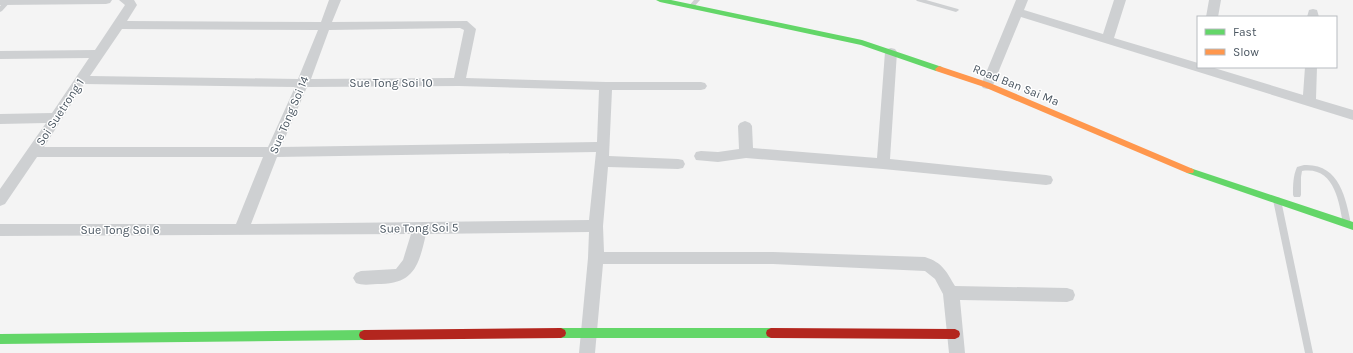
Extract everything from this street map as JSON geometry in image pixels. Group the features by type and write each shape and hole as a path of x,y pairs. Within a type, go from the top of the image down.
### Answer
{"street":[{"path":"0,1 106,0"},
{"name":"Soi Suetrong 1","path":"2,194 34,152 81,80 120,25 131,5 130,2 125,0"},
{"name":"Sue Tong Soi 14","path":"241,230 272,152 303,84 335,0"},
{"name":"Road Ban Sai Ma","path":"660,0 694,3 862,43 891,52 987,85 1189,171 1350,225"},
{"path":"987,85 1022,0"},
{"path":"1108,39 1120,0"},
{"path":"1212,16 1215,0"},
{"path":"1017,12 1197,66"},
{"path":"120,25 324,26 463,24 470,29 459,82"},
{"path":"883,164 891,52"},
{"path":"0,55 99,54"},
{"path":"1202,68 1353,115"},
{"path":"1309,102 1310,68"},
{"name":"Sue Tong Soi 10","path":"81,80 303,84 459,82 606,86 701,86"},
{"path":"587,353 596,258 596,226 606,86"},
{"path":"0,119 56,118"},
{"path":"745,126 746,153"},
{"path":"34,152 602,154 678,164"},
{"path":"701,156 746,153 883,164 1046,180"},
{"name":"Sue Tong Soi 5","path":"241,230 596,226"},
{"path":"361,278 396,276 404,272 409,265 420,228"},
{"name":"Sue Tong Soi 6","path":"0,230 241,230"},
{"path":"596,258 773,258 924,264 931,266 940,274 951,293 957,353"},
{"path":"951,293 1067,295"},
{"path":"0,339 588,334 955,334"}],"lane":[{"path":"0,10 9,0"},
{"path":"919,0 956,10"},
{"path":"1297,195 1297,177 1299,169 1306,167 1317,169 1327,174 1336,182 1350,225"},
{"path":"1277,200 1309,353"}],"traffic: fast":[{"path":"660,0 862,43 939,69"},
{"path":"1190,171 1353,226"},
{"path":"561,333 771,333"},
{"path":"0,339 364,335"}],"traffic: slow":[{"path":"939,69 987,85 1190,171"}],"traffic: jam":[{"path":"364,335 561,333"},
{"path":"771,333 955,334"}]}
